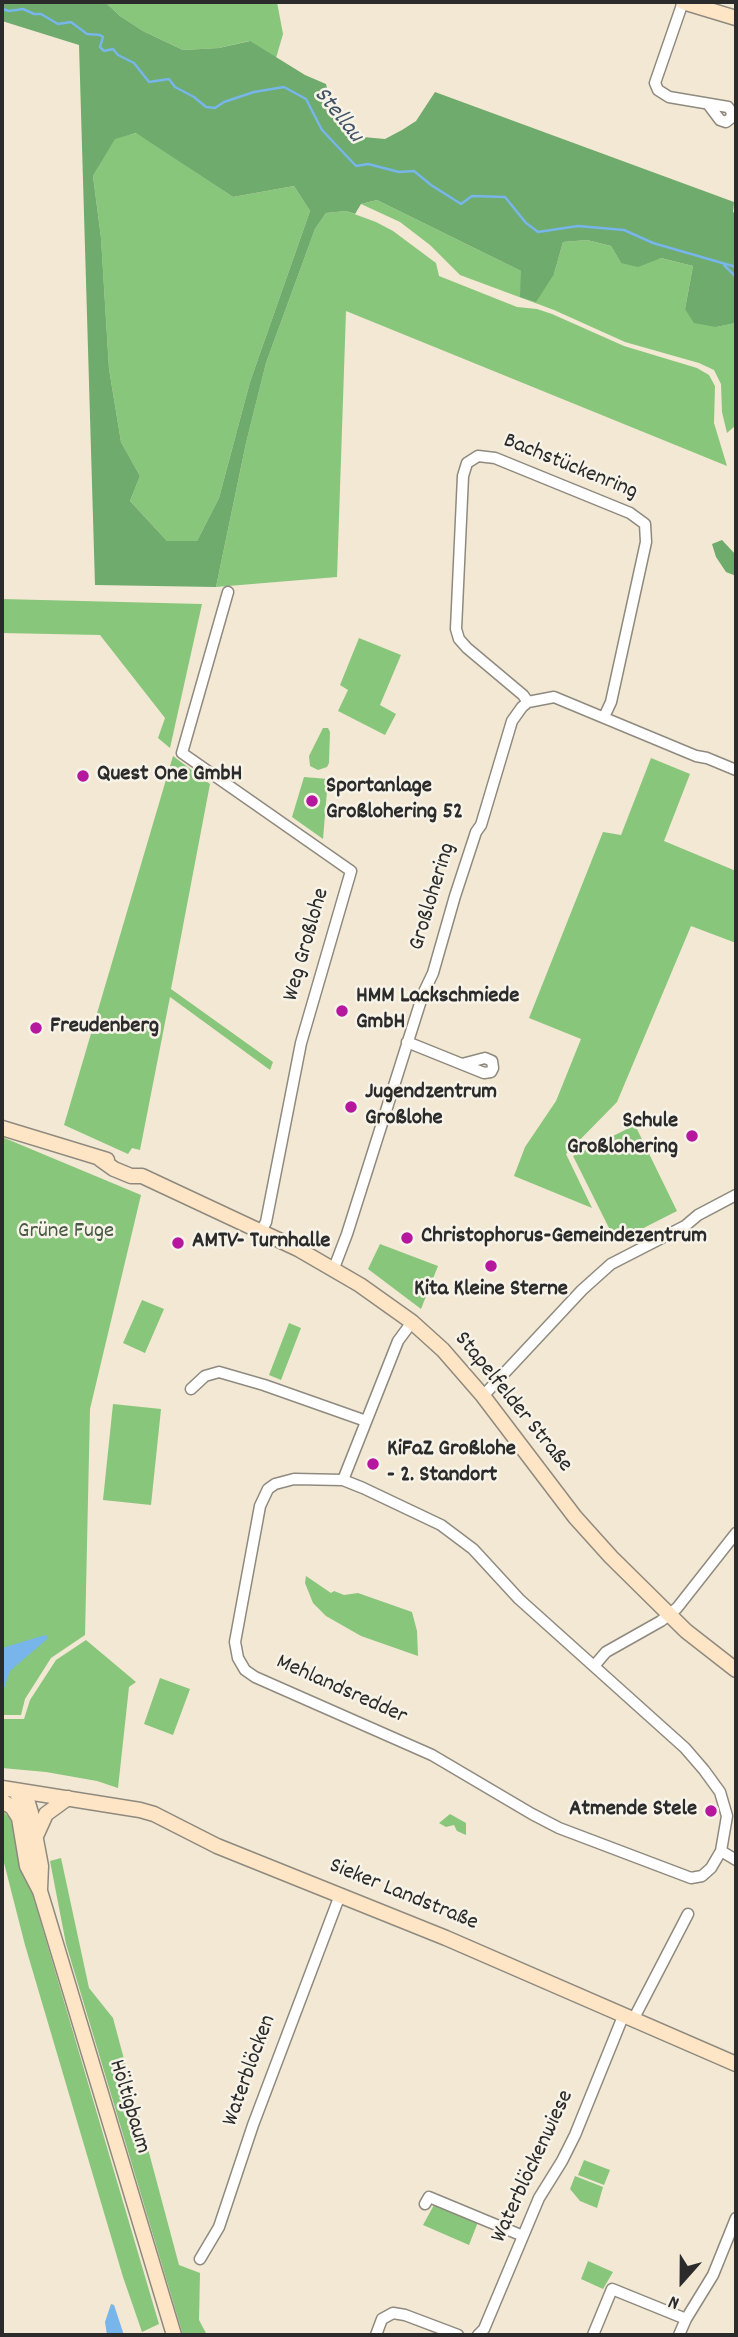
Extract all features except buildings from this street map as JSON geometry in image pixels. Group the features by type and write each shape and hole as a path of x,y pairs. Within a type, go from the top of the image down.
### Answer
{"main road":[{"path":"683,2 736,18"},
{"name":"Stapelfelder Straße","path":"2,1128 100,1159 122,1173 142,1176 261,1231 334,1268 412,1322 443,1350 483,1396 575,1517 611,1557 669,1615 736,1670"},
{"path":"3,1794 19,1818"},
{"name":"Sieker Landstraße","path":"3,1794 23,1797 46,1795"},
{"name":"Sieker Landstraße","path":"3,1794 46,1795 154,1814 218,1846 629,2016 736,2064"},
{"path":"19,1818 23,1797"},
{"path":"23,1797 28,1802 35,1839"},
{"path":"35,1839 46,1814 68,1798"},
{"name":"Höltigbaum","path":"19,1818 27,1866 40,1891 174,2335"},
{"name":"Höltigbaum","path":"35,1839 41,1866 40,1891"}],"street":[{"path":"683,2 655,83 658,89 669,97 708,104"},
{"name":"Bachstückenring","path":"528,702 467,648 456,629 463,476 467,463 478,456 495,458 630,513 645,524 646,542 611,702 604,717"},
{"name":"Weg Großlohe","path":"228,592 182,753 351,872 301,1043 266,1222 261,1231"},
{"path":"528,702 554,697 695,756 736,770"},
{"name":"Großlohering","path":"334,1268 423,994 433,974 455,896 476,832 481,825 512,721 528,702"},
{"path":"407,1042 462,1064"},
{"path":"483,1396 582,1290 611,1264 685,1226 698,1215 736,1195"},
{"path":"343,1480 398,1341 412,1322"},
{"path":"191,1389 197,1381 209,1374 228,1374 366,1421"},
{"name":"Mehlandsredder","path":"284,1480 343,1480 441,1525 462,1539 519,1598 594,1666 685,1748 720,1792 727,1816 720,1851 711,1868 702,1876 691,1878 604,1846 531,1814 417,1747 245,1670 238,1658 235,1642 263,1497 268,1489 284,1480"},
{"path":"594,1666 606,1652 669,1615 736,1533"},
{"path":"720,1851 736,1860"},
{"name":"Waterblöcken","path":"200,2259 219,2227 253,2125 340,1895"},
{"path":"629,2016 688,1914"},
{"name":"Waterblöckenwiese","path":"478,2335 484,2329 539,2197 575,2135 629,2016"},
{"path":"425,2204 429,2197 523,2236"},
{"path":"679,2335 713,2276 736,2218"},
{"path":"593,2335 612,2289 686,2319"},
{"path":"376,2335 382,2319 393,2313 458,2335"}],"green space":[{"path":"2,2 105,2 143,31 183,50 219,48 250,41 305,75 326,84 338,117 347,128 363,137 385,139 402,130 416,121 435,92 734,202 736,323 716,327 694,323 685,309 693,266 661,258 638,267 621,263 611,246 587,240 563,242 554,274 536,302 520,297 521,271 377,200 361,204 355,214 346,211 326,213 315,229 266,363 216,587 95,585 79,45 2,21","holes":["136,133 233,197 294,186 310,211 250,382 219,498 197,541 167,541 130,501 140,476 121,442 109,369 101,238 93,176 115,139"]},
{"path":"105,2 277,2 283,34 276,58 249,41 219,48 183,50 143,31"},
{"path":"137,133 233,197 294,186 310,211 250,382 219,498 197,541 167,541 130,501 140,476 121,442 109,369 101,238 93,176 115,138"},
{"path":"377,200 521,271 554,274 563,242 587,240 611,246 621,263 661,258 693,266 685,309 716,327 736,323 736,425 727,433 722,412 721,384 714,370 699,363 625,342 554,310 460,275 430,245 400,222 361,204"},
{"path":"346,211 393,231 436,263 439,276 517,307 552,314 624,346 697,368 709,375 715,386 714,423 727,466 346,311 337,577 216,587 266,363 315,229 326,213"},
{"path":"722,540 736,555 736,576 726,572 716,557 712,544"},
{"path":"2,599 202,604 170,748 158,738 165,718 100,635 2,633"},
{"path":"359,638 401,655 380,705 396,714 385,735 338,711 348,690 340,685"},
{"name":"Sportanlage Großlohering 52","path":"323,728 328,728 330,732 329,763 327,767 318,770 310,766 309,756"},
{"name":"Grüne Fuge","path":"173,756 210,784 171,989 273,1062 270,1070 170,997 140,1150 132,1148 128,1154 64,1125"},
{"path":"651,758 690,774 664,841 736,871 736,943 691,926 617,1102 566,1154 592,1208 514,1176 525,1147 556,1101 581,1039 529,1018 603,832 621,835"},
{"name":"Sportanlage Großlohering 52","path":"304,777 328,779 323,839 292,817"},
{"path":"635,1125 677,1211 616,1242 573,1156"},
{"name":"Grüne Fuge","path":"2,1137 141,1195 90,1409 85,1635 51,1658 25,1699 21,1715 2,1715"},
{"path":"380,1244 438,1266 421,1309 368,1269"},
{"path":"142,1300 164,1309 145,1353 123,1343"},
{"path":"289,1323 301,1328 281,1380 269,1375"},
{"path":"113,1404 161,1409 151,1505 103,1500"},
{"path":"306,1576 331,1593 358,1593 412,1612 417,1631 418,1656 361,1636 326,1616 313,1603 305,1583"},
{"path":"86,1640 136,1682 129,1687 118,1788 97,1781 46,1772 2,1768 2,1719 24,1719 30,1700 56,1660"},
{"path":"160,1678 190,1689 173,1735 144,1724"},
{"path":"2,1810 10,1818 159,2324 142,2332 123,2277 25,1945 2,1855"},
{"path":"450,1814 466,1823 466,1835 457,1831 454,1825 446,1827 439,1823"},
{"path":"61,1858 89,1988 113,2018 179,2265 200,2273 199,2320 207,2335 183,2335 66,1944 50,1861"},
{"path":"584,2160 610,2170 604,2185 578,2175"},
{"path":"575,2176 603,2187 597,2208 580,2201 570,2189"},
{"path":"434,2205 478,2222 469,2245 423,2225"},
{"path":"588,2261 613,2272 603,2289 581,2279"}],"water":[{"path":"45,1635 48,1637 46,1640 10,1671 2,1694 2,1648"},
{"path":"111,2304 114,2305 124,2335 107,2335 105,2322"}],"waterway":[{"name":"Stellau","path":"2,9 23,9 41,14 58,24 71,22 87,34 100,35 103,37 100,47 104,51 113,49 118,55 134,63 149,82 169,79 175,87 206,107 215,108 224,102 254,92 284,87 306,99 322,130 356,166 368,164 399,172 414,171 461,204 472,196 505,197 526,223 538,232 578,226 624,230 653,243 736,267"},
{"path":"724,265 736,277"}],"place":[{"name":"Quest One GmbH","path":"83,776"},
{"name":"Sportanlage Großlohering 52","path":"312,801"},
{"name":"HMM Lackschmiede GmbH","path":"342,1011"},
{"name":"Freudenberg","path":"36,1028"},
{"name":"Jugendzentrum Großlohe","path":"351,1107"},
{"name":"Schule Großlohering","path":"692,1136"},
{"name":"Christophorus-Gemeindezentrum","path":"407,1238"},
{"name":"AMTV- Turnhalle","path":"178,1243"},
{"name":"Kita Kleine Sterne","path":"491,1266"},
{"name":"KiFaZ Großlohe - 2. Standort","path":"373,1464"},
{"name":"Atmende Stele","path":"711,1811"}]}
